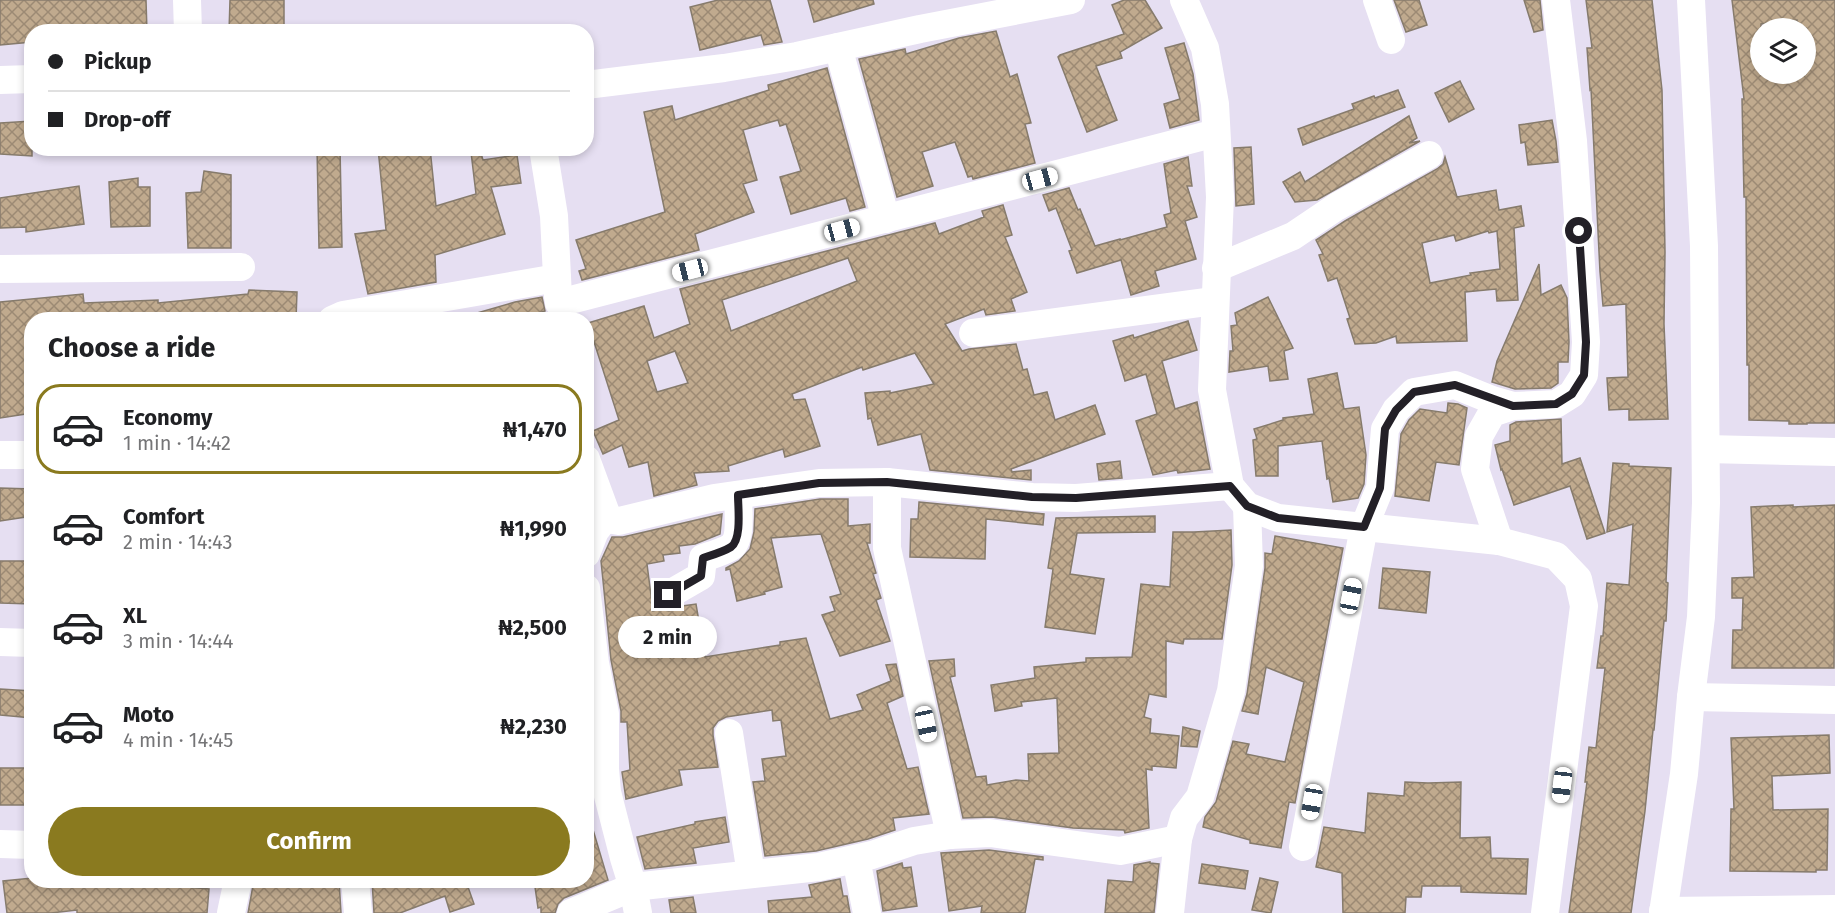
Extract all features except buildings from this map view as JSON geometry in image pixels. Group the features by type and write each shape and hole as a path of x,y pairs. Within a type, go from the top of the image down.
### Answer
{"street":[{"path":"187,0 188,24"},
{"path":"594,84 724,68 1071,0"},
{"path":"1170,913 1178,839 1184,818 1200,797 1231,691 1249,566 1239,496 1212,390 1220,197 1215,104 1205,48 1184,0"},
{"path":"1377,0 1391,40"},
{"path":"1499,541 1475,469 1479,436 1492,413 1513,406 1556,404 1572,394 1584,375 1586,342 1573,141 1556,0"},
{"path":"1691,0 1704,246 1706,503 1701,617 1684,774 1663,912 1835,909"},
{"path":"838,47 886,219"},
{"path":"0,80 24,79"},
{"path":"386,312 560,300 886,219 1216,133"},
{"path":"1216,268 1293,236 1336,207 1429,155"},
{"path":"544,156 554,216 560,300"},
{"path":"0,269 240,267"},
{"path":"973,333 1214,301"},
{"path":"1303,848 1364,527 1380,488 1385,429 1396,410 1414,392 1455,385 1513,406"},
{"path":"1706,450 1835,452"},
{"path":"0,456 24,455"},
{"path":"594,481 607,516 619,521 714,498 819,483 887,482 1032,497 1239,496 1278,518 1499,541 1556,556 1578,579 1584,606 1545,913"},
{"path":"887,482 887,548 950,835"},
{"path":"668,595 701,576 703,558 731,548 735,543 738,537 738,495"},
{"path":"594,534 607,516"},
{"path":"0,642 24,643"},
{"path":"594,655 605,714 607,792 636,900"},
{"path":"1691,697 1835,700"},
{"path":"729,733 751,874"},
{"path":"571,913 636,900 683,883 819,867 872,855 914,841 950,835 990,833 1120,850 1178,839"},
{"path":"0,844 24,845"},
{"path":"856,859 867,913"},
{"path":"231,913 236,888"},
{"path":"356,888 358,913"}],"route":[{"path":"668,595 701,576 703,558 731,548 735,543 738,537 738,495 819,483 887,482 1032,497 1076,498 1230,486 1247,506 1278,518 1364,527 1380,488 1385,429 1396,410 1414,392 1455,385 1513,406 1556,404 1572,394 1584,375 1586,342 1579,231"}]}
